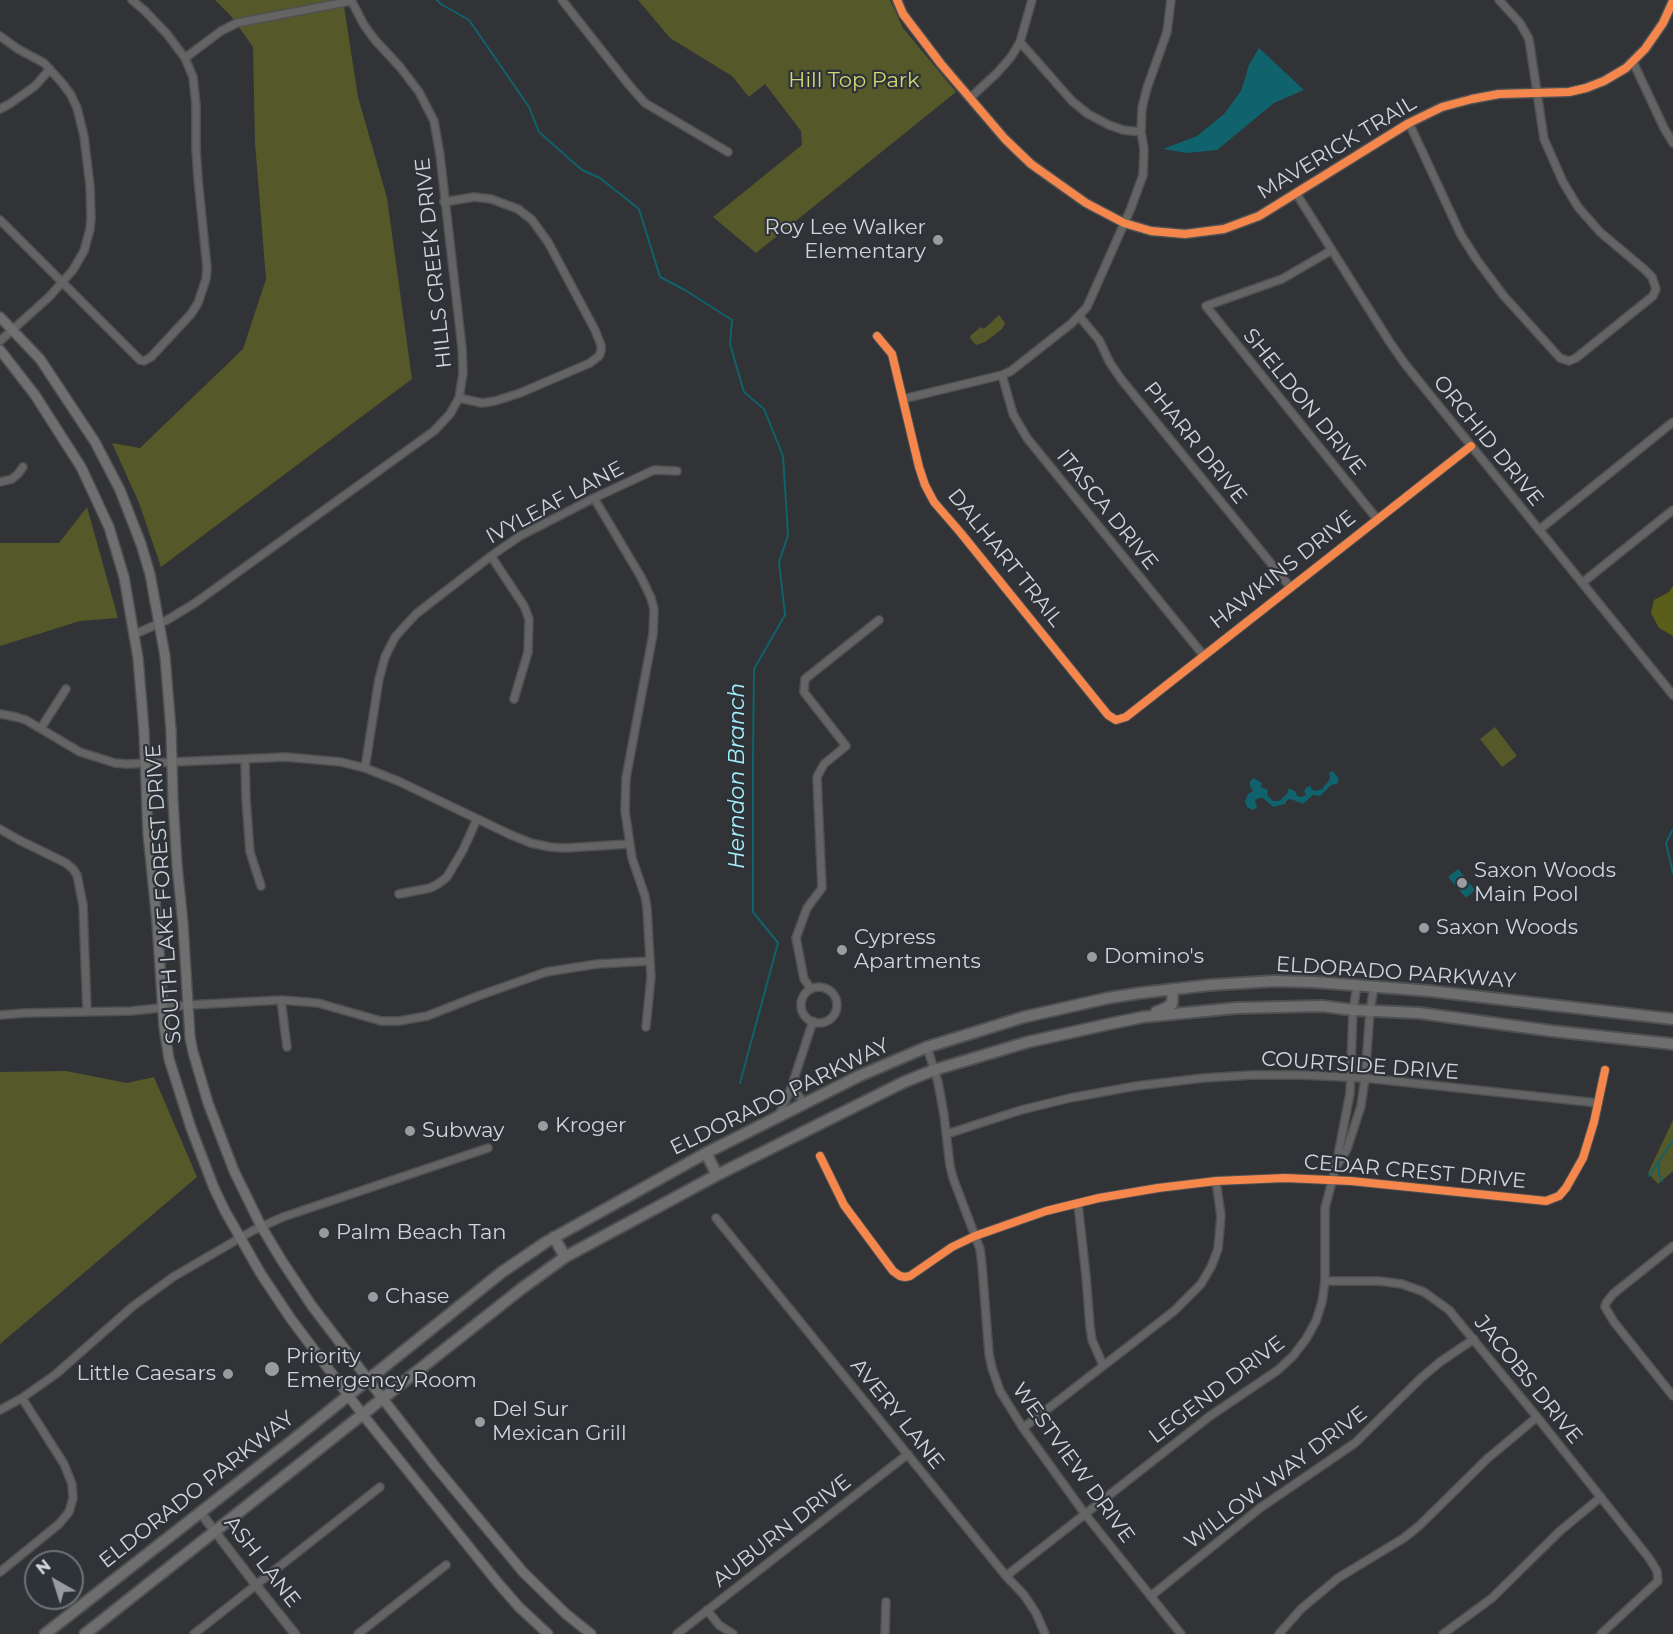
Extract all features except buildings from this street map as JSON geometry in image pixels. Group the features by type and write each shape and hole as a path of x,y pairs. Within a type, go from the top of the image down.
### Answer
{"main road":[{"name":"SOUTH LAKE FOREST DRIVE","path":"0,316 40,359 83,422 104,458 120,490 150,574 165,656 177,865 193,1052 208,1103 234,1171 261,1226 282,1261 312,1306 368,1380 435,1466 523,1572 559,1608 591,1634"},
{"name":"SOUTH LAKE FOREST DRIVE","path":"0,350 35,395 81,467 117,550 124,577 135,634 143,717 148,834 169,1059 191,1128 214,1188 261,1274 348,1396 498,1583 519,1607 548,1634"},
{"name":"ELDORADO PARKWAY","path":"45,1634 502,1272 554,1237 779,1115 859,1076 927,1047 979,1030 1072,1005 1173,989 1274,981 1442,993 1673,1019"},
{"path":"1115,1023 1123,1018 1164,1009 1172,1004 1173,989"},
{"name":"ELDORADO PARKWAY","path":"85,1634 521,1289 565,1257 717,1175 904,1082 934,1070 1028,1042 1143,1017 1236,1008 1322,1006 1419,1013 1673,1044"},
{"path":"706,1153 717,1175"},
{"path":"554,1237 565,1257"}],"street":[{"path":"0,220 140,360 144,361 151,357 191,314 198,303 207,268 196,149 195,91 185,58 145,10 132,0"},
{"path":"562,0 645,103 728,152"},
{"name":"MAVERICK TRAIL","path":"897,0 916,33 1005,139 1031,164 1086,203 1124,223 1162,233 1185,234 1224,229 1248,221 1409,123 1442,107 1482,96 1509,93 1562,93 1586,88 1612,76 1633,62 1657,32 1673,1"},
{"path":"970,98 998,73 1011,57 1020,42 1032,0"},
{"path":"903,399 1002,375 1015,369 1079,316 1093,295 1143,175 1142,108 1167,32 1171,0"},
{"path":"1409,123 1461,235 1481,267 1509,303 1566,361 1576,358 1653,296 1656,289 1648,273 1600,232 1570,194 1544,139 1530,45 1526,33 1499,0"},
{"path":"185,58 221,31 237,23 351,1"},
{"name":"HILLS CREEK DRIVE","path":"135,634 159,624 195,603 434,431 450,414 459,398 463,373 462,348 440,155 432,115 419,92 364,25 351,1"},
{"path":"0,36 50,69 63,84 77,108 84,136 91,218 88,242 80,260 62,284 0,341"},
{"path":"1020,42 1072,101 1088,114 1123,130 1141,132"},
{"path":"1633,62 1673,143"},
{"path":"0,109 35,86 50,69"},
{"name":"ORCHID DRIVE","path":"1296,193 1400,357 1673,695"},
{"path":"444,202 474,197 491,200 518,209 532,220 548,242 601,345 599,356 590,363 520,393 482,403 459,398"},
{"name":"SHELDON DRIVE","path":"1332,250 1282,279 1206,306 1377,519"},
{"name":"PHARR DRIVE","path":"1079,316 1096,336 1121,379 1291,588"},
{"name":"DALHART TRAIL","path":"878,336 892,354 921,474 928,492 1108,715 1116,720"},
{"name":"ITASCA DRIVE","path":"1002,375 1013,414 1027,438 1204,656"},
{"path":"1539,530 1673,422"},
{"name":"HAWKINS DRIVE","path":"1116,720 1126,717 1471,446"},
{"path":"0,482 12,479 23,466"},
{"name":"IVYLEAF LANE","path":"365,768 386,657 395,638 416,614 520,536 654,470 677,471"},
{"path":"594,498 642,577 654,609 653,634 626,778 625,811 629,844 645,896 651,977 646,1027"},
{"path":"1582,584 1673,510"},
{"path":"491,556 524,606 529,620 528,652 514,699"},
{"path":"811,989 804,979 796,938 807,908 822,888 817,777 824,764 846,746 804,692 805,679 879,620"},
{"path":"41,728 66,689"},
{"path":"0,714 16,717 41,728 72,748 115,763 286,757 341,762 365,768 419,790 521,839 550,847 585,848 629,844"},
{"path":"245,759 250,852 261,885"},
{"path":"399,894 430,888 447,877 464,850 477,819"},
{"path":"0,829 66,863 77,875 83,904 87,1012"},
{"path":"0,1015 25,1012 131,1011 188,1005 281,1000 318,1003 381,1021 405,1021 435,1013 562,968 650,961"},
{"name":"LEGEND DRIVE","path":"1006,1576 1210,1416 1278,1370 1306,1339 1316,1321 1322,1302 1325,1281 1325,1208 1333,1180 1350,1093 1353,1010 1357,986"},
{"path":"823,987 836,998 834,1015 830,1019 813,1021 802,1009 803,997 811,989 823,987"},
{"name":"LEGEND DRIVE","path":"1336,1166 1347,1149 1361,1106 1374,987"},
{"path":"281,1000 287,1047"},
{"path":"779,1115 791,1088 813,1021"},
{"name":"WESTVIEW DRIVE","path":"927,1047 940,1089 953,1178 975,1236 982,1265 992,1368 1000,1391 1023,1428 1086,1514 1181,1634"},
{"name":"CEDAR CREST DRIVE","path":"820,1156 844,1205 887,1263 900,1276 910,1276 951,1247 1046,1211 1158,1188 1216,1181 1285,1178 1333,1180 1546,1201 1558,1196 1566,1188 1582,1158 1594,1122 1605,1070"},
{"name":"COURTSIDE DRIVE","path":"947,1134 1070,1098 1136,1086 1252,1075 1365,1078 1598,1103"},
{"path":"791,1088 805,1103"},
{"path":"0,1410 22,1398 56,1374 132,1307 173,1277 261,1226 488,1148"},
{"path":"1023,1428 1174,1311 1200,1284 1211,1267 1218,1249 1221,1230 1216,1181"},
{"path":"1078,1204 1092,1340 1103,1365"},
{"name":"AVERY LANE","path":"716,1218 1027,1600 1036,1613 1045,1634"},
{"path":"1672,1391 1605,1308 1608,1299 1673,1246"},
{"name":"JACOBS DRIVE","path":"1325,1281 1380,1281 1415,1288 1434,1298 1449,1310 1649,1558 1659,1576 1654,1586 1601,1634"},
{"name":"WILLOW WAY DRIVE","path":"1151,1596 1260,1508 1355,1443 1433,1367 1474,1339"},
{"path":"0,1572 59,1524 69,1512 73,1498 72,1484 64,1464 22,1398"},
{"path":"1279,1634 1300,1609 1338,1578 1404,1538 1420,1525 1487,1459 1537,1417"},
{"name":"AUBURN DRIVE","path":"676,1634 908,1454"},
{"path":"194,1634 380,1487"},
{"path":"1443,1634 1492,1598 1560,1531 1601,1497"},
{"name":"ASH LANE","path":"200,1512 295,1634"},
{"path":"358,1634 446,1565"},
{"path":"885,1634 886,1602"},
{"path":"707,1610 719,1625 733,1634"}],"green space":[{"path":"215,0 343,0 358,97 387,198 412,379 161,567 139,503 112,443 140,448 243,349 266,279 255,143 253,47 231,16"},
{"name":"Hill Top Park","path":"638,0 890,0 903,28 956,92 756,253 713,217 802,145 801,131 765,84 749,97 732,76 670,38"},
{"path":"999,315 1005,323 1002,329 985,342 976,345 970,338 971,335 981,327 984,329"},
{"path":"87,507 118,618 80,621 0,646 0,543 59,543"},
{"path":"1495,727 1517,756 1502,767 1480,739"},
{"path":"66,1071 127,1083 154,1077 197,1177 0,1344 0,1072"},
{"path":"1673,1120 1673,1171 1658,1184 1648,1173"}],"shaded area":[{"path":"1673,586 1673,636 1659,628 1651,613 1654,600 1669,592"}],"water":[{"path":"1259,48 1304,90 1274,103 1217,150 1187,153 1163,149 1197,136 1224,114 1241,91 1249,65"},
{"path":"1333,771 1339,779 1337,784 1331,785 1320,796 1313,795 1303,804 1291,799 1285,804 1273,807 1263,798 1259,798 1255,800 1257,808 1252,810 1247,807 1245,801 1248,794 1253,791 1250,781 1254,778 1262,783 1261,787 1268,790 1267,795 1273,801 1279,801 1287,794 1289,788 1301,797 1306,795 1304,791 1307,787 1311,786 1311,789 1315,791 1322,789 1330,779 1329,772"},
{"name":"Saxon Woods Main Pool","path":"1458,869 1475,890 1466,898 1448,877"}],"waterway":[{"name":"Herndon Branch","path":"437,0 469,20 529,107 539,132 582,170 600,178 639,209 660,277 732,320 730,344 744,392 764,409 783,456 788,535 779,562 785,615 754,669 753,754 753,912 778,943 740,1083"},
{"path":"1673,829 1666,843 1673,873"},
{"path":"1662,1181 1659,1175 1659,1161 1673,1140"},
{"path":"1649,1176 1657,1164"}],"cycle path":[{"path":"897,0 903,14 941,64 1005,139 1031,164 1086,203 1124,223 1151,231 1185,234 1224,229 1259,216 1409,123 1442,107 1499,94 1569,92 1604,81 1626,68 1645,49 1663,23 1673,1"},
{"path":"877,336 892,354 919,467 934,502 1108,715 1116,720 1126,717 1471,446"},
{"path":"820,1156 844,1205 893,1271 905,1277 910,1276 952,1247 975,1236 1046,1211 1099,1198 1216,1181 1285,1178 1351,1181 1546,1201 1559,1196 1566,1188 1583,1158 1594,1122 1605,1070"}],"place":[{"name":"Roy Lee Walker Elementary","path":"938,240"},
{"name":"Saxon Woods Main Pool","path":"1462,883"},
{"name":"Saxon Woods","path":"1424,928"},
{"name":"Cypress Apartments","path":"842,950"},
{"name":"Domino's","path":"1092,957"},
{"name":"Kroger","path":"543,1126"},
{"name":"Subway","path":"410,1131"},
{"name":"Palm Beach Tan","path":"324,1233"},
{"name":"Chase","path":"373,1297"},
{"name":"Priority Emergency Room","path":"272,1369"},
{"name":"Little Caesars","path":"228,1374"},
{"name":"Del Sur Mexican Grill","path":"480,1422"}]}
